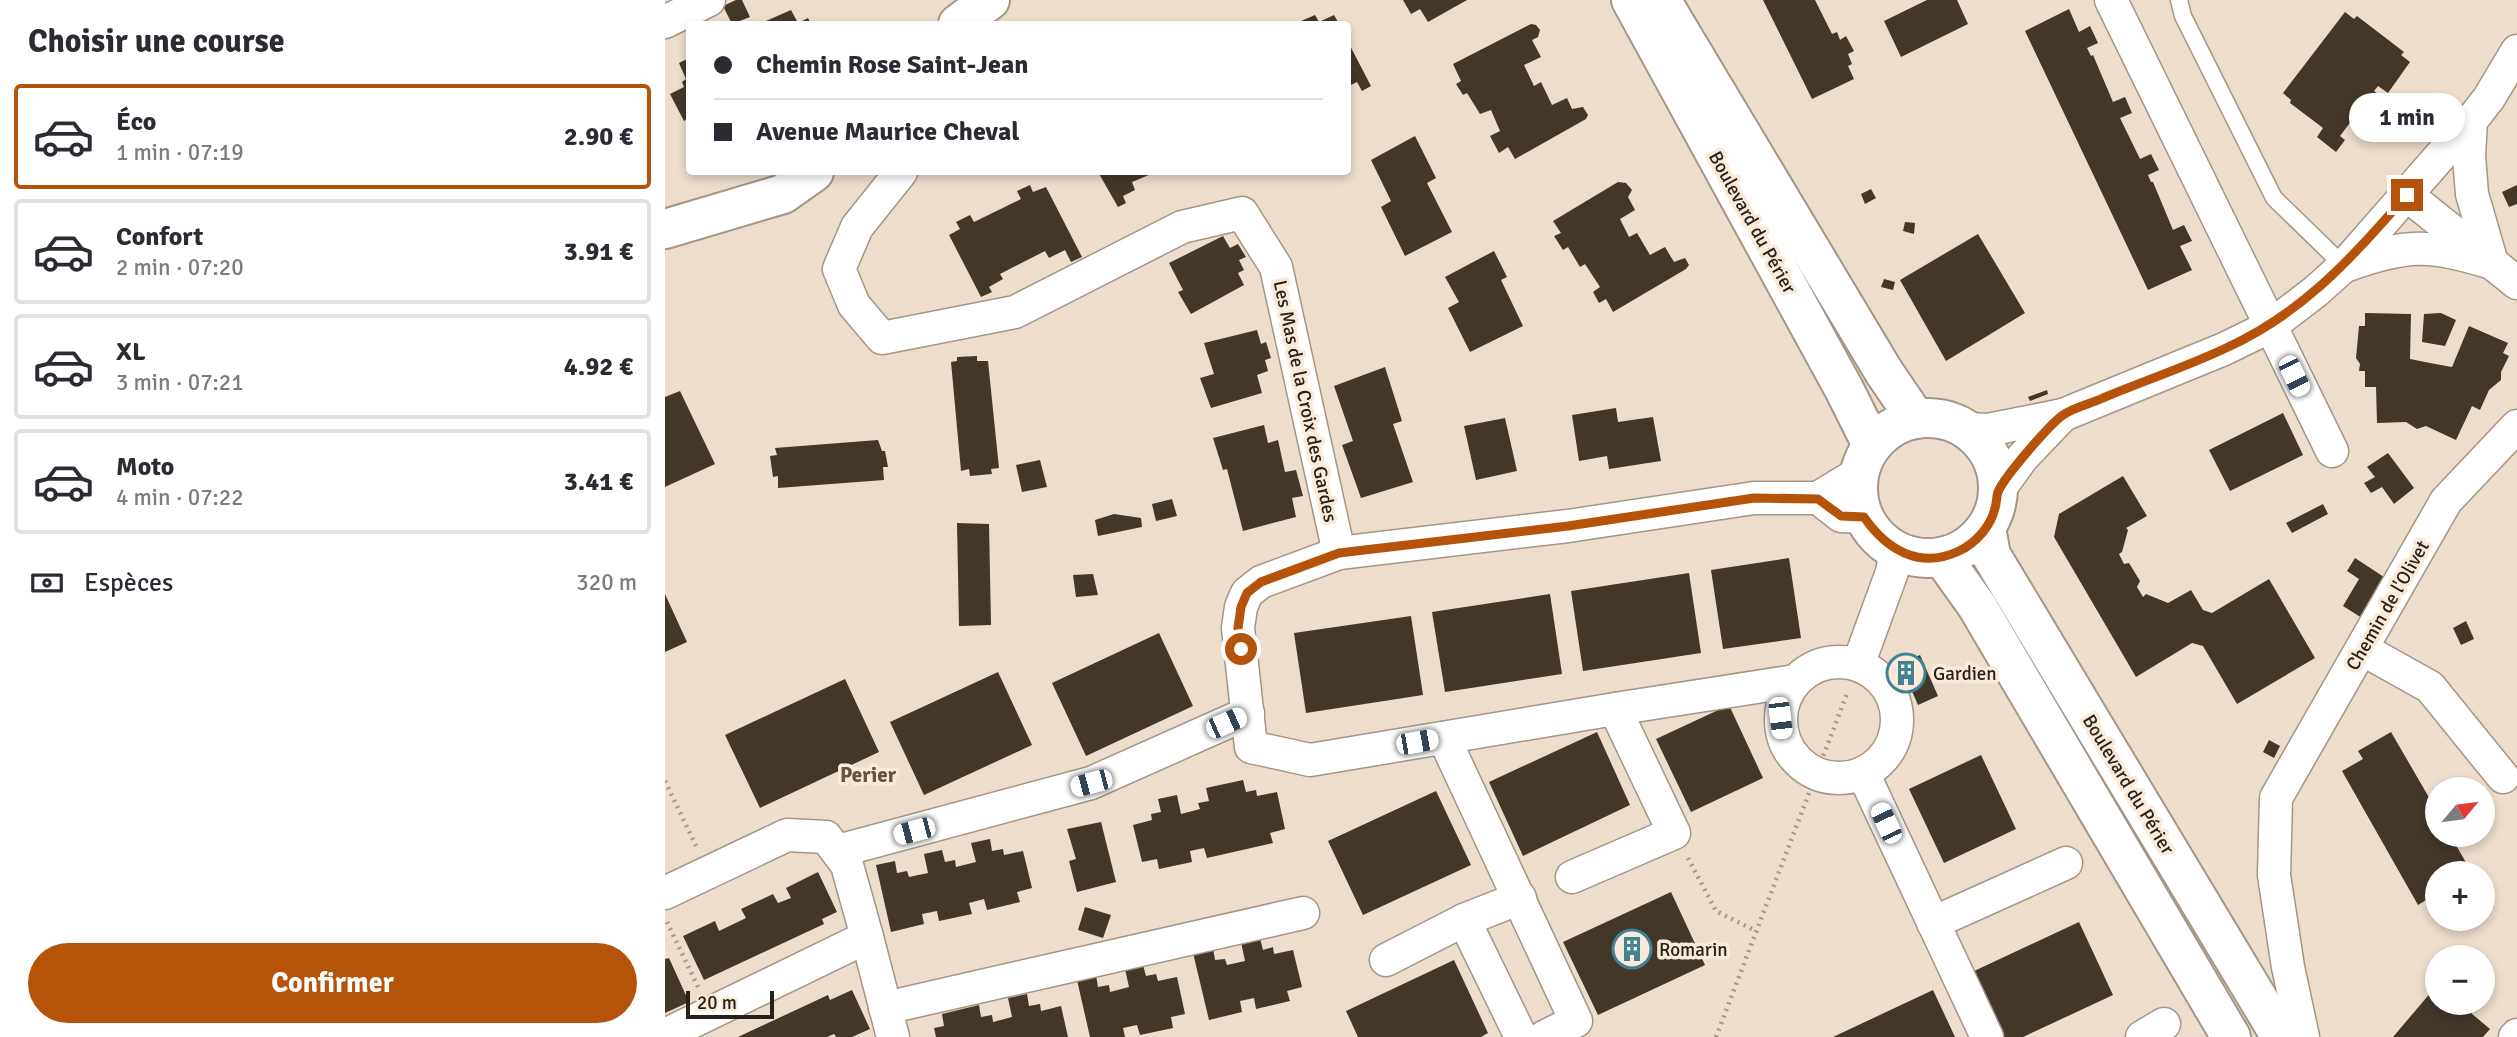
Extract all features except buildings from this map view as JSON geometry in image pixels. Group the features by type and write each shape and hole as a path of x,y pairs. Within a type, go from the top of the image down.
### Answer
{"street":[{"path":"665,22 709,0"},
{"path":"962,21 990,0"},
{"name":"Boulevard du Périer","path":"1631,0 1844,389 1866,459"},
{"path":"2111,0 2332,452"},
{"name":"Boulevard du Périer","path":"1667,4 1876,360 1916,419"},
{"path":"2492,263 2472,194 2469,156 2480,110 2517,51"},
{"path":"1966,429 1988,430 2063,415 2224,349 2269,327 2344,266 2480,110 2517,75"},
{"path":"665,229 783,194 810,175"},
{"name":"Les Mas de la Croix des Gardes","path":"899,175 857,227 839,269 854,305 882,338 1016,312 1182,227 1242,213 1276,267 1339,553"},
{"path":"2407,195 2517,283"},
{"path":"2344,266 2380,253 2407,248 2449,250 2492,263"},
{"path":"1998,491 2022,458 2063,415"},
{"path":"1818,499 1866,459 1885,433 1916,419 1934,418 1951,421 1966,429 1980,441 1990,456 1997,473 1995,510 1986,528 1974,541 1959,551 1942,557 1919,558 1896,550 1877,536 1864,517 1858,495 1866,459"},
{"name":"Chemin de l'Olivet","path":"2303,1037 2288,967 2274,875 2276,798 2446,501 2517,426"},
{"path":"1795,681 1310,760 1251,747 1238,628 1241,607 1247,593 1261,582 1339,553 1568,526 1754,498 1818,499 1841,516 1864,517"},
{"name":"Boulevard du Périer","path":"1986,528 1991,555 2281,1037"},
{"path":"1858,665 1892,572 1896,550"},
{"path":"1942,557 1977,606 2231,1037"},
{"path":"2361,649 2430,687 2503,777"},
{"path":"1824,663 1858,665 1875,675 1888,689 1896,708 1896,728 1891,747 1879,762 1863,773 1844,778 1824,777 1806,769 1792,755 1783,737 1780,718 1785,698 1795,681 1808,670 1824,663"},
{"path":"1572,877 1674,832 1615,709"},
{"path":"838,851 1091,783 1248,713"},
{"path":"1444,738 1576,1021 1544,1037"},
{"path":"1863,773 1987,1037"},
{"path":"665,893 787,835 826,837 847,865 889,1022 1303,913"},
{"path":"1933,923 2066,863"},
{"path":"1386,960 1464,920 1520,898"},
{"path":"1464,920 1521,1037"},
{"path":"665,1035 867,937"}],"lane":[{"path":"2179,0 2183,16 2274,198 2344,266"}],"path":[{"path":"1716,1037 1858,665"},
{"path":"665,781 709,872"},
{"path":"1674,832 1716,911 1756,931"},
{"path":"665,919 711,1013"}],"place":[{"name":"Gardien","path":"1906,673"},
{"name":"Romarin","path":"1632,949"}],"district":[{"name":"Perier","path":"868,775"}],"route":[{"path":"1241,649 1238,628 1241,607 1247,593 1261,582 1339,553 1568,526 1754,498 1818,499 1841,516 1864,517 1877,536 1896,550 1919,558 1942,557 1959,551 1974,541 1986,528 1995,510 1998,491 2022,458 2063,415 2224,349 2269,327 2344,266 2407,195"}]}
